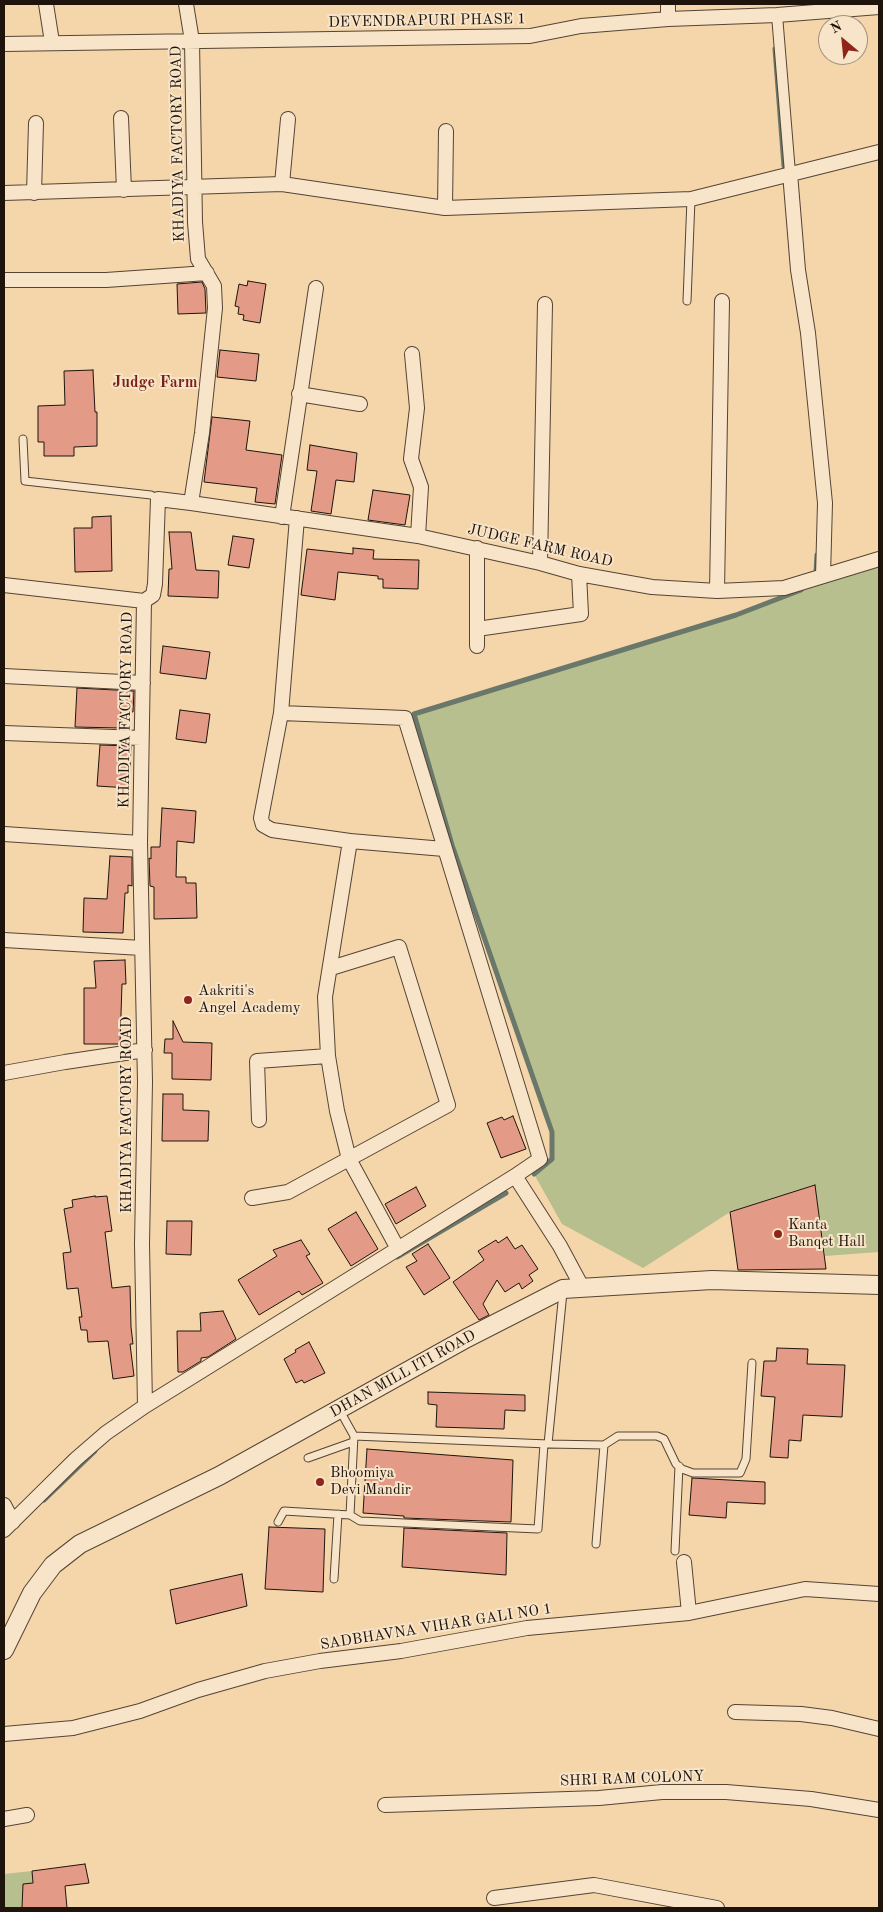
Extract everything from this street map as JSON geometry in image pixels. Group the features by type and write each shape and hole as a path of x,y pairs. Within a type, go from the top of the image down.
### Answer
{"street":[{"path":"46,4 52,42"},
{"name":"KHADIYA FACTORY ROAD","path":"186,4 192,41 194,186 198,259 214,286 215,308 202,433 191,503"},
{"path":"668,4 668,18"},
{"name":"DEVENDRAPURI PHASE 1","path":"4,44 530,36 581,26 668,18 776,9 879,6"},
{"path":"776,9 798,270 808,333 824,503 823,576"},
{"path":"120,118 124,190"},
{"path":"282,184 288,119"},
{"path":"34,193 36,123"},
{"path":"446,131 446,208"},
{"path":"4,193 282,184 446,208 691,199 879,152"},
{"path":"4,280 106,280 207,273"},
{"path":"282,517 316,288"},
{"path":"717,591 722,301"},
{"path":"540,563 545,304"},
{"path":"412,354 417,408 411,460 421,487 418,536"},
{"path":"299,394 360,404"},
{"path":"158,499 191,503"},
{"name":"KHADIYA FACTORY ROAD","path":"145,1406 142,1244 145,1050 140,843 141,738 144,601 152,595 155,584 158,499"},
{"name":"JUDGE FARM ROAD","path":"191,503 418,536 477,548 579,574 652,587 717,591 784,588 879,559"},
{"path":"297,518 281,713 261,818 263,825 272,830 350,841 444,849"},
{"path":"477,548 477,646"},
{"path":"477,629 581,614 579,574"},
{"path":"4,586 144,601"},
{"path":"4,676 143,683"},
{"path":"8,1526 76,1459 106,1433 145,1406 540,1160 405,718 281,713"},
{"path":"4,733 141,738"},
{"path":"4,834 140,843"},
{"path":"350,841 325,997 328,1056 337,1111 350,1159 398,1248"},
{"path":"4,940 142,948"},
{"path":"252,1198 288,1192 448,1105 399,948 331,968"},
{"path":"4,1074 65,1062 145,1050"},
{"path":"259,1120 257,1061 328,1056"},
{"path":"515,1176 560,1246 582,1287"},
{"name":"DHAN MILL ITI ROAD","path":"4,1650 32,1593 53,1564 80,1544 219,1476 466,1338 563,1289 712,1280 879,1285"},
{"path":"4,1504 8,1526"},
{"path":"684,1562 689,1613"},
{"name":"SADBHAVNA VIHAR GALI NO 1","path":"4,1734 73,1728 140,1711 198,1690 274,1669 320,1661 401,1651 527,1628 689,1613 805,1589 879,1594"},
{"path":"735,1712 801,1714 832,1718 879,1729"},
{"name":"SHRI RAM COLONY","path":"385,1805 599,1798 662,1792 717,1792 811,1799 879,1810"},
{"path":"4,1819 27,1815"},
{"path":"494,1898 594,1885 717,1908"}],"lane":[{"path":"687,302 691,199"},
{"path":"23,439 25,481 152,495 158,499"},
{"path":"278,1522 284,1511 350,1514 360,1521 538,1529 563,1289"},
{"path":"679,1466 693,1473 740,1473 746,1459 752,1363"},
{"path":"339,1409 353,1439 350,1514"},
{"path":"308,1458 353,1439 604,1445 618,1436 658,1436 664,1439 679,1466 675,1551"},
{"path":"596,1544 604,1445"},
{"path":"334,1580 338,1514"}],"green space":[{"path":"879,567 879,1252 825,1256 815,1185 730,1212 643,1268 562,1224 534,1174 552,1159 552,1132 452,845 414,714 736,615 815,584"},
{"path":"32,1871 33,1883 23,1885 22,1908 4,1908 4,1874"}],"building":[{"path":"248,281 266,284 260,323 243,320 244,315 238,314 239,307 235,306 239,284 247,286"},
{"path":"202,282 205,289 206,313 178,314 177,284"},
{"path":"220,350 259,354 256,381 217,377"},
{"path":"93,370 95,412 97,412 97,446 74,447 74,456 44,456 44,442 38,442 38,406 65,405 64,371"},
{"path":"212,417 250,421 246,450 282,455 275,504 255,502 257,488 204,482"},
{"path":"310,445 357,453 354,482 336,480 331,514 311,511 317,471 307,470"},
{"path":"373,490 410,495 405,525 368,520"},
{"path":"111,516 112,571 75,572 74,528 92,528 92,517"},
{"path":"169,532 191,532 196,570 219,571 218,598 168,596 169,569 172,569"},
{"path":"233,536 254,539 249,568 228,565"},
{"path":"353,548 374,550 373,559 419,560 418,589 383,588 383,579 378,579 378,576 338,572 335,600 301,595 307,549 353,554"},
{"path":"163,646 210,652 206,679 160,673"},
{"path":"77,688 134,691 133,712 121,711 120,728 75,727"},
{"path":"180,710 210,714 206,743 176,739"},
{"path":"100,745 131,746 129,788 97,786"},
{"path":"162,808 196,811 194,843 177,841 176,877 186,877 186,883 196,883 197,918 154,919 154,887 150,886 149,858 151,859 151,847 160,847"},
{"path":"110,856 132,857 132,886 128,885 128,893 125,893 123,933 83,932 84,898 107,899"},
{"path":"125,960 126,984 122,984 120,1044 84,1044 84,988 96,988 94,961"},
{"path":"173,1021 183,1042 212,1043 211,1080 172,1079 172,1053 164,1053 165,1039 173,1039"},
{"path":"163,1094 183,1094 183,1110 209,1111 208,1141 162,1141"},
{"path":"513,1116 526,1149 501,1158 487,1123 502,1117 504,1120"},
{"name":"Kanta Banqet Hall","path":"815,1185 826,1269 738,1270 730,1212"},
{"path":"416,1187 426,1206 396,1224 385,1204"},
{"path":"107,1196 112,1231 105,1232 112,1288 130,1286 133,1344 130,1344 134,1376 113,1379 108,1341 88,1342 87,1330 81,1330 79,1317 82,1317 78,1288 67,1289 63,1253 71,1252 64,1209 73,1207 72,1200"},
{"path":"356,1212 378,1249 351,1266 328,1229"},
{"path":"167,1221 192,1221 191,1255 166,1254"},
{"path":"507,1237 515,1249 522,1245 538,1269 529,1275 533,1281 522,1289 519,1283 505,1292 497,1280 483,1304 489,1315 479,1320 453,1282 484,1260 478,1251 496,1240 498,1243"},
{"path":"301,1240 310,1254 306,1256 323,1283 302,1295 299,1291 259,1315 238,1280 277,1256 273,1250"},
{"path":"428,1244 450,1278 424,1295 406,1267 417,1261 412,1254"},
{"path":"223,1311 236,1339 208,1357 201,1358 201,1361 183,1372 178,1372 177,1331 201,1331 200,1313"},
{"path":"309,1342 325,1373 304,1383 302,1380 296,1383 284,1359"},
{"path":"777,1348 808,1349 807,1364 845,1365 842,1417 803,1415 801,1441 789,1440 788,1458 770,1457 775,1397 761,1396 764,1361 776,1361"},
{"path":"428,1392 525,1395 525,1411 505,1410 504,1429 436,1427 437,1405 428,1404"},
{"path":"367,1449 513,1460 511,1522 404,1518 404,1516 363,1513"},
{"path":"692,1478 765,1482 765,1504 727,1502 726,1518 689,1515"},
{"path":"269,1527 325,1529 323,1592 265,1589"},
{"path":"404,1528 507,1533 506,1575 402,1567"},
{"path":"242,1574 247,1606 176,1624 170,1590"},
{"path":"85,1864 89,1883 65,1886 67,1908 22,1908 23,1884 33,1883 32,1871"}],"waterway":[{"path":"775,49 784,166"},
{"path":"816,572 817,555"},
{"path":"534,1174 552,1159 552,1132 452,845 414,714 736,615 801,590"},
{"path":"397,1257 506,1193"},
{"path":"44,1500 95,1451"}],"place":[{"name":"Aakriti's Angel Academy","path":"188,1000"},
{"name":"Kanta Banqet Hall","path":"778,1234"},
{"name":"Bhoomiya Devi Mandir","path":"320,1482"}],"district":[{"name":"Judge Farm","path":"155,383"}]}
